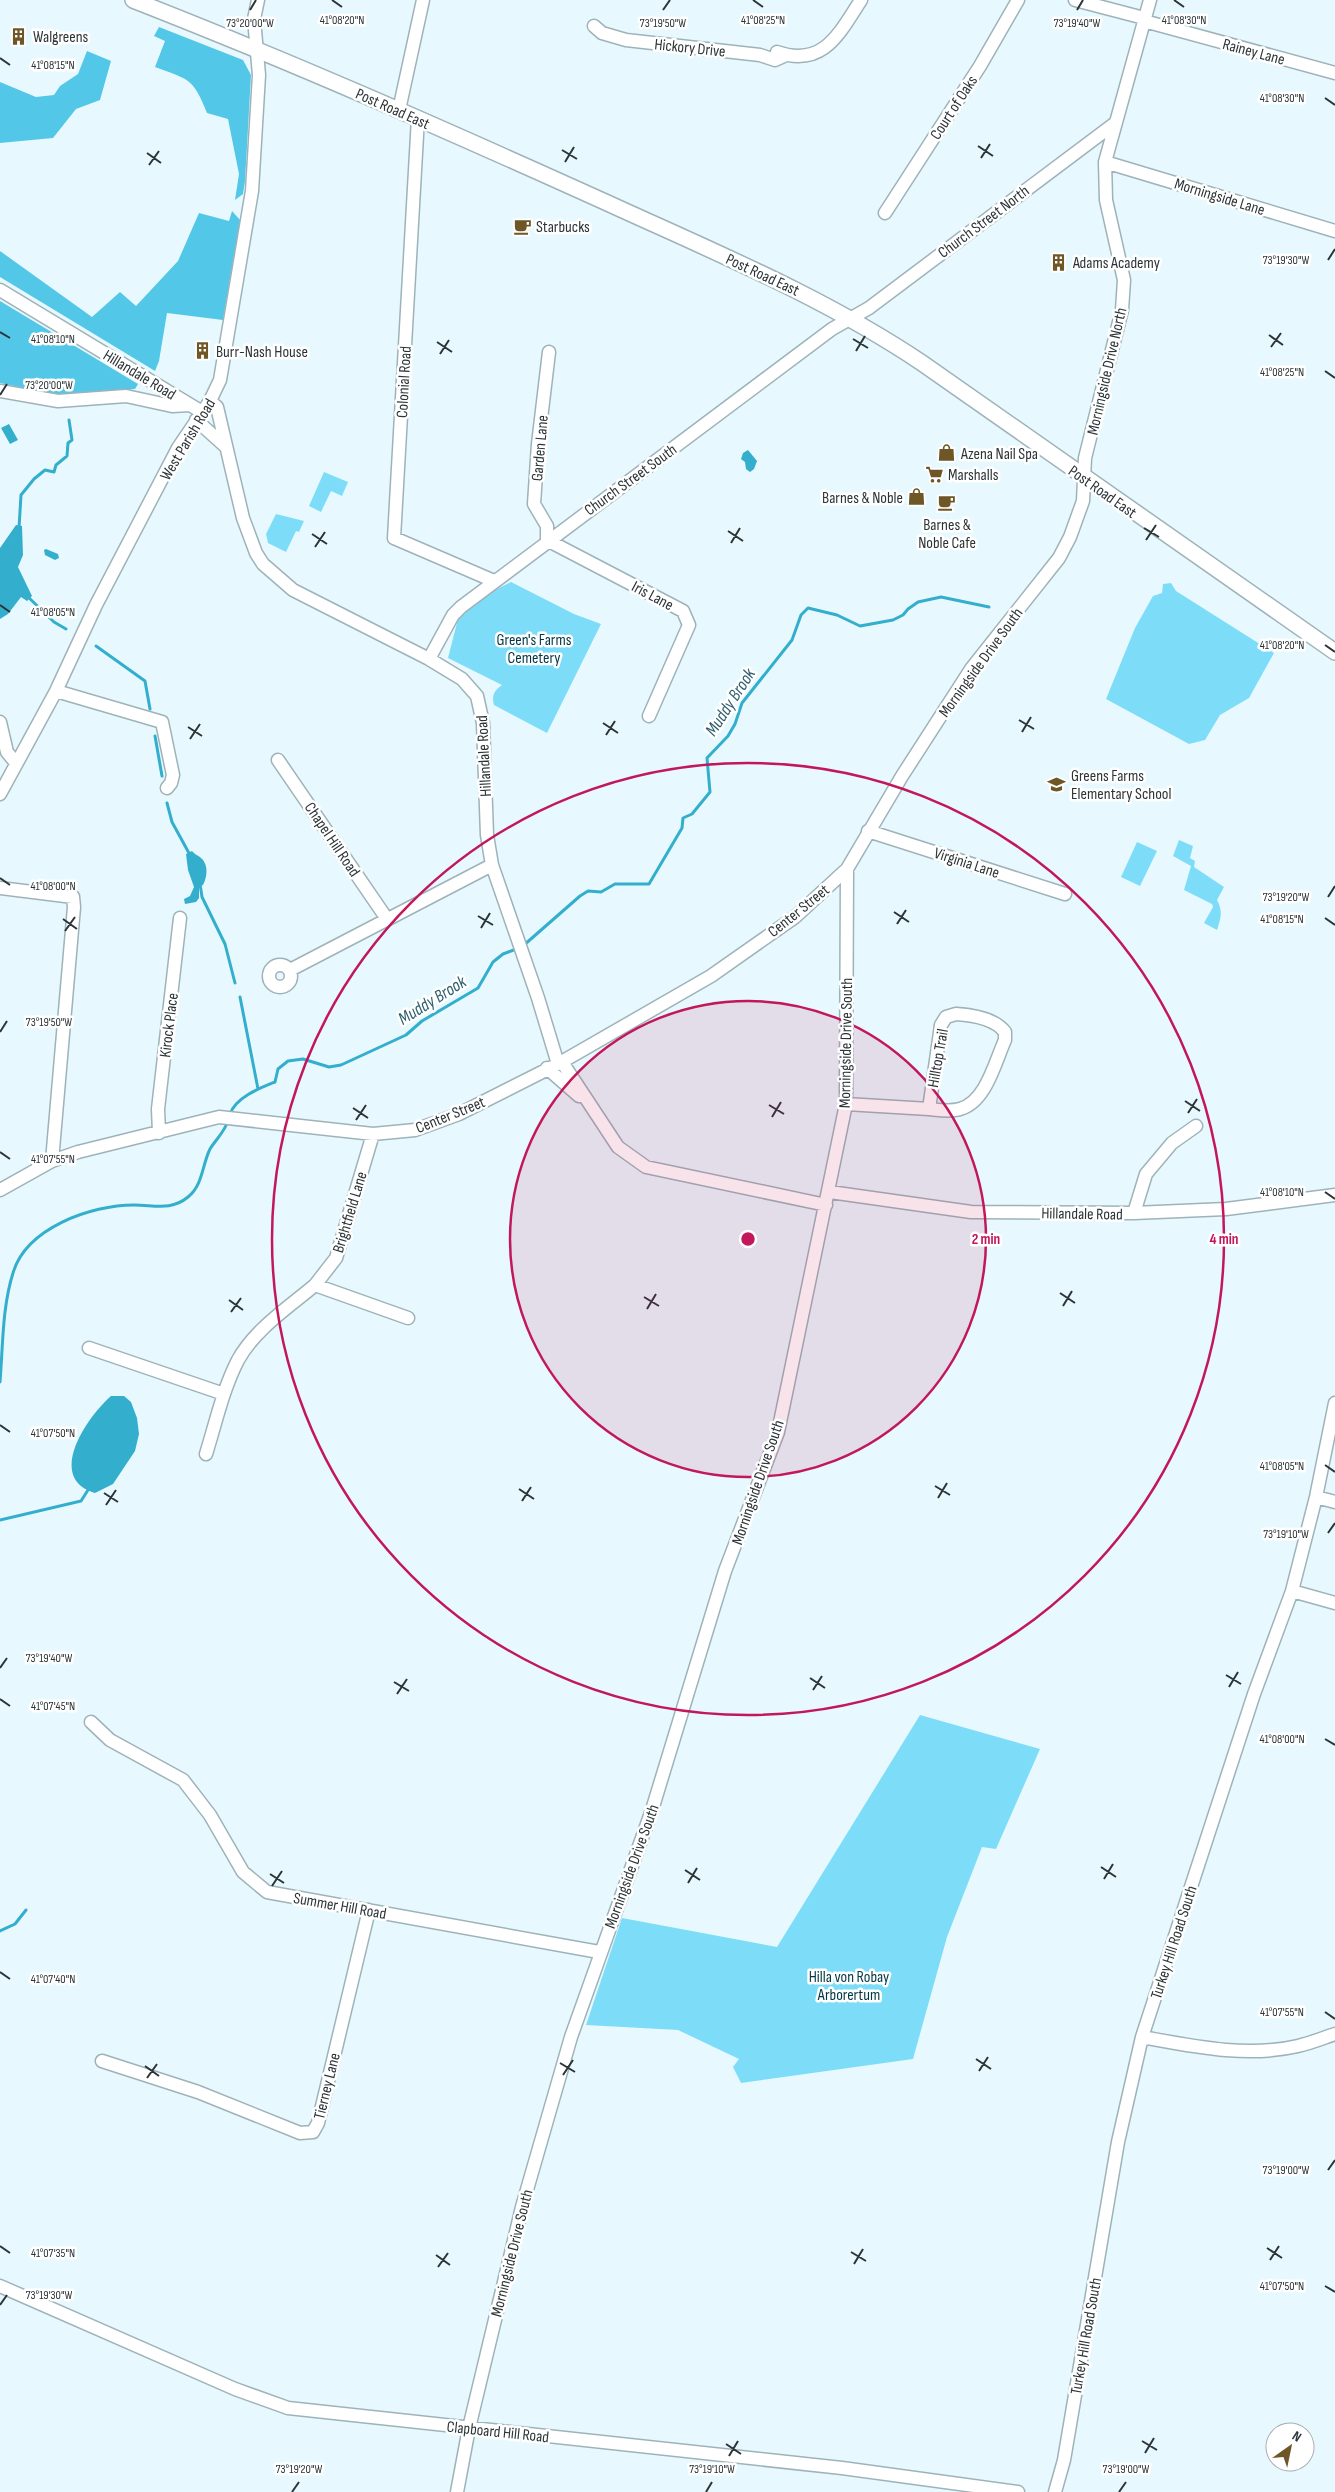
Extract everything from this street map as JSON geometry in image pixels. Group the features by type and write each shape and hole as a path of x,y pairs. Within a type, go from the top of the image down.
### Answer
{"main road":[{"name":"Post Road East","path":"133,0 256,49 418,118 733,260 852,318 922,363 1085,479 1335,652"}],"street":[{"name":"West Parish Road","path":"0,794 56,691 123,552 178,448 210,401 220,380 252,192 259,90 254,19 258,0"},
{"path":"399,110 423,0"},
{"name":"Hickory Drive","path":"594,26 602,33 626,40 760,55 775,60 784,56 795,57 822,52 836,38 861,0"},
{"name":"Court of Oaks","path":"885,213 980,66 1018,0"},
{"path":"1075,0 1144,20"},
{"name":"Morningside Drive North","path":"1085,479 1085,458 1122,310 1124,280 1106,200 1105,162 1150,0"},
{"name":"Rainey Lane","path":"1144,20 1335,73"},
{"name":"Colonial Road","path":"418,118 394,538 494,581"},
{"name":"Church Street North","path":"852,318 1114,124"},
{"name":"Morningside Lane","path":"1105,162 1335,231"},
{"name":"Hillandale Road","path":"0,290 190,405 225,446"},
{"name":"Church Street South","path":"429,660 453,615 494,581 832,329 852,318"},
{"name":"Garden Lane","path":"547,540 547,526 534,504 538,444 549,352"},
{"path":"0,391 58,401 126,396 172,406 190,405"},
{"name":"Hillandale Road","path":"210,401 217,407 243,518 256,553 271,572 293,590 429,660 462,679 472,688 481,706 487,835 492,865 517,937 556,1065 589,1105 618,1147 646,1167 826,1205"},
{"name":"Morningside Drive South","path":"457,2492 469,2428 530,2173 571,2037 652,1810 725,1572 778,1432 830,1192 846,1104 847,870 868,831 971,669 1059,558 1079,514 1083,501 1085,479"},
{"name":"Iris Lane","path":"547,540 683,611 688,618 689,625 649,716"},
{"path":"56,691 162,722 173,775 171,783 167,788"},
{"path":"0,722 7,752 16,763"},
{"name":"Chapel Hill Road","path":"278,760 387,919"},
{"name":"Virginia Lane","path":"868,831 1065,894"},
{"path":"290,970 492,865"},
{"name":"Center Street","path":"0,1190 52,1162 78,1152 230,1117 373,1134 416,1130 459,1114 556,1065 711,976 795,917 847,870"},
{"path":"0,888 73,897 74,907 52,1162"},
{"name":"Kirock Place","path":"159,1133 158,1109 180,918"},
{"name":"Hilltop Trail","path":"846,1104 949,1111 961,1109 979,1097 1005,1040 1005,1032 1000,1025 967,1015 956,1014 946,1017 941,1025 929,1109"},
{"path":"1134,1213 1146,1174 1172,1143 1196,1126"},
{"name":"Brightfield Lane","path":"206,1454 224,1394 239,1358 261,1330 315,1285 336,1258 373,1134"},
{"name":"Hillandale Road","path":"830,1192 971,1212 1134,1213 1226,1209 1335,1195"},
{"path":"315,1285 408,1318"},
{"path":"89,1348 224,1394"},
{"name":"Turkey Hill Road South","path":"1055,2492 1065,2450 1119,2134 1142,2037 1254,1694 1292,1591 1316,1497 1335,1403"},
{"path":"1316,1497 1335,1502"},
{"path":"1292,1591 1335,1603"},
{"name":"Summer Hill Road","path":"91,1722 110,1740 183,1780 210,1815 243,1872 267,1892 600,1952"},
{"name":"Tierney Lane","path":"102,2061 198,2092 300,2133 313,2132 318,2123 369,1910"},
{"path":"1142,2037 1209,2049 1266,2049 1298,2046 1335,2034"},
{"name":"Clapboard Hill Road","path":"0,2286 272,2404 307,2412 842,2468 1018,2492"}],"green space":[{"path":"324,472 348,482 342,496 331,491 321,512 309,506"},
{"path":"276,514 304,521 299,532 296,531 286,552 268,543 266,534"},
{"name":"Green's Farms Cemetery","path":"511,582 574,614 601,624 547,733 494,705 494,693 502,685 448,658 458,619 489,593"},
{"path":"1171,583 1176,591 1274,653 1249,698 1220,715 1205,740 1189,744 1106,699 1135,628 1153,596 1162,593 1163,584"},
{"path":"1179,840 1193,846 1190,858 1195,861 1194,867 1224,887 1217,900 1221,915 1217,930 1204,923 1213,907 1212,904 1184,890 1191,866 1173,856"},
{"path":"1137,842 1157,851 1140,886 1121,877"},
{"name":"Hilla von Robay Arborertum","path":"920,1715 1040,1749 996,1849 982,1847 947,1937 913,2059 741,2083 733,2067 739,2059 678,2030 586,2025 622,1918 777,1947"}],"shaded area":[{"path":"159,27 243,60 251,75 245,181 243,194 235,200 239,174 228,119 207,113 194,86 189,82 155,67 165,41 154,36"},
{"path":"87,51 111,61 100,100 76,109 53,138 0,143 0,82 36,97 54,95 60,86 78,74"},
{"path":"232,211 240,220 223,320 167,313 159,361 155,371 0,277 0,251 92,317 120,292 136,306 178,261 199,213 229,221"},
{"path":"0,301 138,384 135,389 56,395 0,383"},
{"path":"9,424 18,440 10,444 1,428"},
{"path":"748,450 757,461 754,469 750,472 746,469 745,462 741,459 743,453"},
{"path":"16,525 22,526 23,555 18,567 32,596 27,601 21,597 8,614 0,619 0,548"},
{"path":"46,549 58,554 59,558 55,560 45,555 44,550"},
{"path":"192,851 204,861 206,875 203,885 199,887 199,898 196,902 185,904 184,899 190,896 194,887 188,870 186,854"},
{"path":"111,1396 124,1396 131,1402 137,1418 139,1434 135,1451 113,1484 95,1493 80,1485 73,1474 72,1461 75,1447 82,1432 91,1418"}],"waterway":[{"path":"19,528 21,495 34,479 45,470 54,472 56,465 67,456 68,443 72,440 69,420"},
{"path":"27,596 54,622 66,629"},
{"name":"Muddy Brook","path":"524,945 588,891 601,892 615,884 649,884 682,828 683,818 692,814 710,792 707,758 728,736 735,724 742,703 792,640 801,615 808,608 837,615 860,626 893,620 903,615 918,602 941,597 989,607"},
{"path":"96,646 145,681 150,709"},
{"path":"155,736 162,776"},
{"path":"167,803 172,822 190,855"},
{"path":"200,884 202,897 225,944 235,983"},
{"name":"Muddy Brook","path":"230,1114 237,1103 243,1098 275,1082 278,1069 288,1061 303,1059 329,1067 341,1065 406,1035 422,1021 478,988 493,962 503,954 519,948"},
{"path":"240,997 258,1089"},
{"name":"Muddy Brook","path":"0,1382 9,1286 20,1257 31,1243 62,1222 99,1209 134,1205 169,1206 182,1201 197,1187 207,1155 223,1132 228,1120"},
{"path":"0,1520 81,1501 88,1490"},
{"path":"0,1931 15,1924 26,1910"}],"place":[{"name":"Walgreens","path":"19,36"},
{"name":"Starbucks","path":"522,226"},
{"name":"Adams Academy","path":"1059,262"},
{"name":"Burr-Nash House","path":"202,351"},
{"name":"Azena Nail Spa","path":"947,453"},
{"name":"Marshalls","path":"934,474"},
{"name":"Barnes & Noble","path":"917,497"},
{"name":"Barnes & Noble Cafe","path":"947,502"},
{"name":"Greens Farms Elementary School","path":"1057,784"}]}
